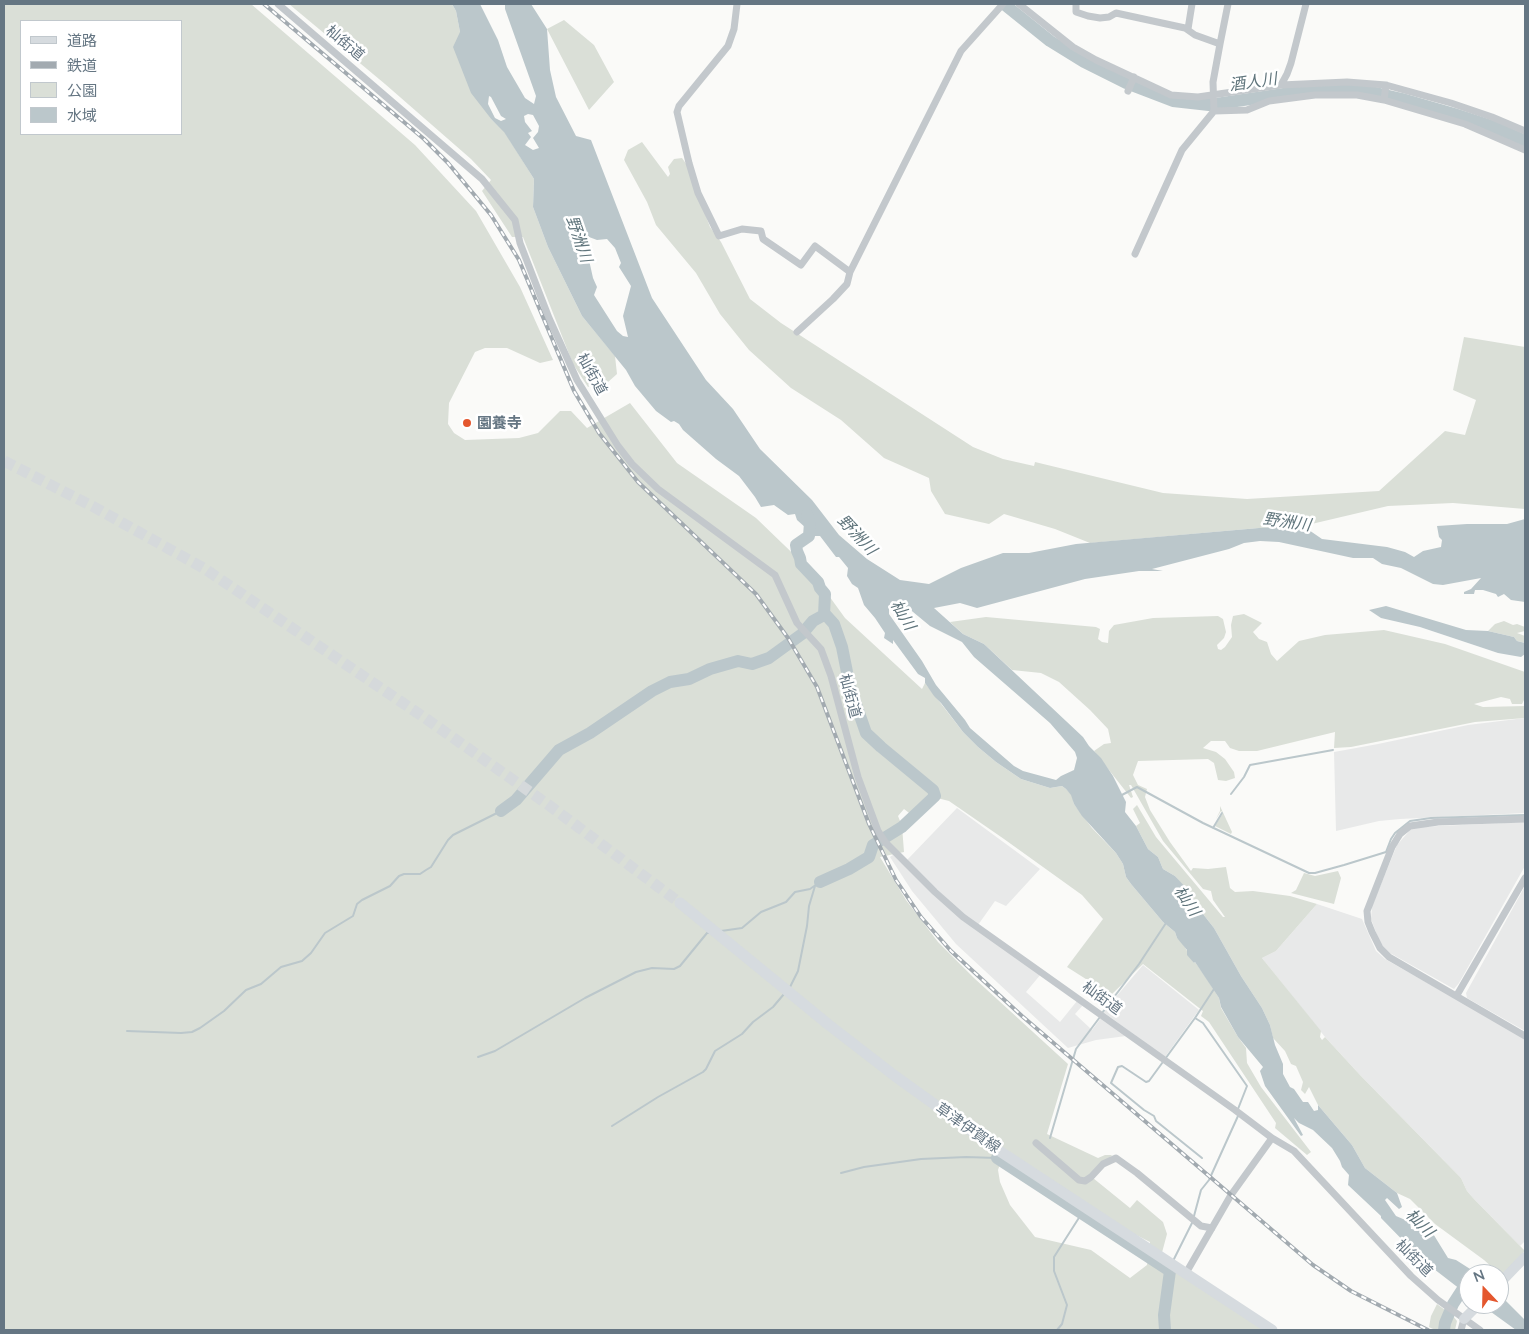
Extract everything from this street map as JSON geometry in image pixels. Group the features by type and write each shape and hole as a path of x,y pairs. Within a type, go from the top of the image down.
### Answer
{"main road":[{"name":"草津伊賀線","path":"680,903 829,1025 895,1076 998,1150 1272,1330"}],"street":[{"name":"杣街道","path":"278,4 482,179 515,220 523,250 549,318 577,380 618,446 632,464 658,489 775,575 797,623 821,648 831,676 858,777 878,831 885,842 963,917 1272,1138 1294,1151 1411,1276 1455,1313 1467,1316 1480,1330"},
{"path":"737,4 734,30 728,46 679,106 677,112 698,193 719,236 742,230 760,231 763,239 801,264 815,246 850,272"},
{"path":"797,332 847,284 850,272 962,51 1002,4"},
{"path":"1019,4 1073,47 1096,60 1171,95 1198,97 1281,85 1347,82 1386,85 1450,103 1492,117 1525,131"},
{"path":"1076,4 1076,12 1088,16 1100,18 1109,17 1116,13 1185,28 1195,35 1220,44"},
{"path":"1188,30 1192,4"},
{"path":"1135,254 1182,150 1214,111 1213,82 1228,4"},
{"path":"1281,85 1292,63 1306,4"},
{"path":"1128,91 1134,77"},
{"path":"1384,100 1386,85"},
{"path":"1214,111 1247,110 1269,101 1315,94 1348,95 1384,100 1464,124 1525,150"},
{"path":"1525,819 1438,822 1410,826 1400,834 1392,847 1368,911 1368,922 1380,948 1389,957 1525,1036"},
{"path":"1457,995 1525,878"},
{"path":"1186,1273 1231,1195 1272,1138"},
{"path":"1036,1143 1079,1180 1085,1181 1103,1164 1116,1158 1201,1226 1212,1228"},
{"path":"1509,1274 1525,1258"},
{"path":"1460,1330 1467,1316"}],"shaded area":[{"path":"1525,718 1525,813 1379,821 1336,831 1334,752 1468,725"},
{"path":"957,808 1040,869 1006,906 995,901 978,925 965,916 907,860"},
{"path":"1525,822 1525,866 1454,989 1390,953 1380,943 1371,919 1372,906 1397,845 1411,829 1418,827"},
{"path":"893,855 962,920 1041,974 1026,992 1060,1022 1077,1001 1083,1005 1075,1014 1092,1030 1101,1018 1126,1036 1096,1040 1068,1048 956,944 912,891 890,857"},
{"path":"1525,886 1525,1031 1467,998 1466,993"},
{"path":"1317,904 1362,919 1376,951 1385,959 1525,1038 1525,1241 1520,1246 1467,1191 1461,1178 1325,1037 1262,958 1276,951"},
{"path":"1143,965 1199,1010 1165,1057 1103,1012"}],"green space":[{"path":"4,4 251,4 415,145 476,211 520,287 553,360 540,363 507,348 485,348 475,352 449,403 448,424 454,433 465,440 519,438 538,433 560,411 571,411 587,428 630,403 677,463 756,518 811,571 845,618 922,689 925,683 963,732 978,747 1021,779 1050,788 1062,786 1072,795 1074,804 1092,828 1116,853 1123,864 1126,877 1131,884 1163,922 1175,932 1194,963 1205,976 1219,998 1221,1008 1246,1048 1247,1063 1261,1087 1311,1152 1307,1155 1275,1128 1276,1123 1209,1022 1201,1016 1203,1011 1143,964 1111,995 1067,967 1103,919 1082,895 1004,839 949,801 929,796 913,816 904,809 898,816 902,826 904,852 880,857 906,900 938,942 974,978 1068,1064 1047,1134 1098,1158 1112,1155 1093,1178 1130,1208 1137,1200 1163,1222 1167,1234 1160,1260 1264,1330 4,1330","holes":["1005,1149 1132,1233 1150,1242 1147,1265 1130,1278 1091,1250 1035,1237 1010,1205 1000,1182 998,1170"]},
{"path":"289,4 452,4 456,11 460,32 492,120 504,131 534,179 533,207 548,247 582,316 615,356 617,374 608,382 597,382 588,387 573,364 523,237 512,237 482,191 491,180 471,159 385,84"},
{"path":"564,20 594,45 614,82 589,110 547,29"},
{"path":"642,142 668,177 670,174 668,167 674,159 682,158 687,165 710,227 721,242 750,299 781,323 973,447 1003,459 1034,466 1035,462 1163,493 1247,499 1379,491 1445,431 1465,435 1476,400 1453,390 1464,337 1525,347 1525,509 1453,503 1388,506 1303,526 1259,528 1090,543 1055,529 1004,514 989,524 945,514 931,491 929,478 884,458 841,420 791,388 749,350 720,314 696,273 656,225 647,202 624,160 628,150"},
{"path":"1244,614 1262,623 1253,632 1259,639 1267,642 1271,654 1277,661 1299,641 1325,635 1384,630 1445,644 1525,672 1525,698 1522,704 1512,704 1510,699 1501,697 1474,704 1483,707 1525,706 1525,718 1475,722 1351,747 1334,748 1335,732 1257,751 1239,751 1230,748 1225,741 1211,741 1203,748 1216,752 1225,759 1234,772 1235,778 1226,781 1218,780 1214,763 1208,759 1138,761 1133,775 1138,785 1147,789 1145,797 1150,810 1191,871 1193,868 1226,867 1230,888 1235,892 1253,891 1290,896 1317,904 1276,951 1262,958 1321,1031 1320,1037 1322,1040 1325,1037 1461,1178 1467,1191 1474,1199 1525,1251 1509,1268 1509,1264 1488,1264 1435,1224 1410,1199 1397,1193 1365,1168 1352,1145 1318,1105 1309,1087 1305,1094 1301,1090 1303,1082 1296,1066 1291,1064 1285,1051 1273,1038 1270,1025 1262,1008 1241,976 1214,928 1175,876 1163,869 1158,857 1148,849 1136,826 1140,823 1133,809 1137,805 1156,837 1223,917 1225,917 1213,900 1211,891 1203,889 1163,841 1131,785 1129,785 1133,797 1131,798 1094,751 1104,744 1111,743 1108,729 1059,682 1041,673 1012,670 984,644 963,634 950,622 986,617 1096,627 1100,629 1098,639 1108,643 1109,631 1114,625 1153,618 1218,616 1223,619 1226,632 1224,638 1217,645 1218,649 1221,650 1232,637 1231,625 1233,616"},
{"path":"1504,621 1525,627 1525,631 1517,633 1525,636 1525,643 1517,641 1514,637 1488,631 1495,624"},
{"path":"1220,806 1232,832 1231,834 1215,826 1223,813 1221,811 1216,819"},
{"path":"1338,871 1341,878 1334,904 1291,893 1296,890 1304,873 1315,876"},
{"path":"1437,1304 1457,1321 1455,1330 1435,1330 1429,1327 1431,1316"}],"water":[{"name":"杣川","path":"452,4 480,4 498,40 507,67 525,98 534,104 536,96 505,9 505,4 531,4 547,29 550,70 556,97 576,136 591,140 652,298 706,380 733,409 760,449 812,500 839,535 867,559 900,580 929,584 961,568 1003,553 1029,553 1076,544 1303,526 1322,539 1387,547 1405,552 1414,557 1423,551 1441,547 1442,540 1439,537 1437,526 1507,524 1525,519 1525,602 1511,600 1504,594 1498,597 1496,594 1483,590 1475,590 1474,594 1464,594 1481,578 1443,585 1433,584 1401,568 1382,564 1373,558 1353,558 1279,542 1260,541 1244,543 1229,549 1152,569 1163,571 1139,571 1085,579 977,608 960,603 934,608 963,634 984,644 1083,737 1101,758 1113,776 1126,802 1125,812 1136,826 1148,849 1158,857 1163,869 1175,876 1188,890 1214,928 1241,976 1262,1008 1270,1025 1275,1045 1283,1064 1283,1074 1290,1087 1294,1089 1303,1102 1308,1102 1314,1111 1318,1110 1318,1105 1352,1145 1365,1168 1397,1193 1402,1207 1399,1209 1387,1198 1385,1200 1396,1216 1410,1222 1411,1229 1432,1232 1448,1258 1462,1264 1459,1264 1459,1288 1421,1259 1381,1216 1348,1185 1349,1175 1342,1167 1332,1148 1313,1130 1299,1123 1294,1118 1303,1135 1301,1136 1265,1086 1260,1071 1263,1067 1238,1037 1221,1007 1219,998 1195,962 1187,955 1187,950 1177,938 1175,932 1163,922 1131,884 1126,877 1123,864 1116,853 1082,816 1066,789 1062,786 1050,788 1021,779 978,747 963,732 934,696 925,683 925,678 918,674 893,640 893,644 884,638 885,633 864,605 858,588 852,584 847,576 848,568 839,557 836,557 820,536 815,536 797,520 795,514 788,515 774,505 761,507 739,476 716,459 683,430 679,424 674,421 671,422 656,411 635,386 626,370 582,316 548,247 533,207 534,179 504,132 471,93 453,47 460,32 456,11","holes":["489,96 501,116 506,119 501,121 495,118 488,104","528,114 533,115 539,126 538,132 533,138 539,148 533,150 525,145 531,137 528,133 532,131 525,122 524,116","574,236 589,237 597,240 607,239 615,248 621,263 619,267 631,286 623,316 628,337 623,336 617,331 594,295 597,287 589,260 582,253","893,604 907,607 930,626 962,642 974,657 1050,723 1075,752 1077,758 1074,770 1056,780 1023,771 1014,766 970,728 936,685 922,661 889,614 889,608"]},
{"path":"1386,606 1466,630 1488,631 1514,637 1517,641 1525,643 1525,654 1521,657 1498,653 1420,627 1381,618 1369,610"},
{"path":"1509,1304 1525,1320 1525,1330 1516,1330 1494,1314 1509,1314"}],"waterway":[{"name":"酒人川","path":"1004,4 1050,41 1084,62 1126,83 1173,101 1209,105 1325,88 1367,91 1454,114 1494,127 1525,141"},
{"path":"501,811 516,800 559,750 590,733 652,691 670,682 689,679 710,669 738,661 752,664 769,658 802,634 813,621 824,615 825,594 818,582 801,564 797,551 796,545 809,536 810,523 807,515"},
{"path":"820,882 849,869 869,857 873,845 902,827 935,796 933,790 866,733 850,687 842,647 834,624 825,614"},
{"path":"1231,794 1244,777 1250,765 1333,750"},
{"path":"1120,796 1137,787 1203,823 1309,873 1315,873 1386,852 1395,833 1410,821 1431,818 1525,815"},
{"path":"127,1031 181,1033 192,1032 200,1028 224,1011 246,990 261,984 281,967 302,961 311,953 325,933 353,916 357,904 362,900 390,886 399,876 404,874 420,874 431,867 453,835 501,811"},
{"path":"1213,828 1222,813"},
{"path":"721,931 742,928 761,912 786,902 795,892 810,889 820,882"},
{"path":"790,987 798,971 809,906 815,886"},
{"path":"1102,1013 1139,964 1166,923"},
{"path":"478,1057 495,1051 585,998 636,972 652,968 674,969 680,966 707,933 709,933"},
{"path":"1202,1158 1156,1121 1154,1116 1111,1083 1118,1067 1122,1066 1146,1082 1149,1081 1214,989"},
{"path":"612,1126 703,1072 715,1051 742,1034 753,1022 773,1007 784,994"},
{"path":"1050,1138 1076,1049 1100,1017"},
{"path":"1195,1018 1203,1023 1247,1086 1238,1109"},
{"path":"1194,1216 1201,1190 1209,1180 1238,1116"},
{"path":"841,1173 864,1167 921,1159 997,1158"},
{"path":"997,1158 1170,1271 1164,1315 1165,1330"},
{"path":"1057,1330 1062,1324 1067,1305 1054,1271 1054,1257 1082,1213"},
{"path":"1174,1259 1193,1221"},
{"path":"1444,1330 1453,1304 1459,1295"}],"tunnel":[{"path":"4,461 94,507 205,569 425,718 550,806 680,903"}],"railway":[{"path":"264,4 424,139 448,163 491,215 519,260 574,391 599,433 638,482 756,594 788,638 817,687 869,824 896,880 921,917 951,951 1022,1016 1313,1265 1351,1291 1428,1330"}],"place":[{"name":"園養寺","path":"467,423"}],"water label":[{"name":"野洲川","path":"579,239"},
{"name":"野洲川","path":"1287,522"},
{"name":"野洲川","path":"857,535"}]}
